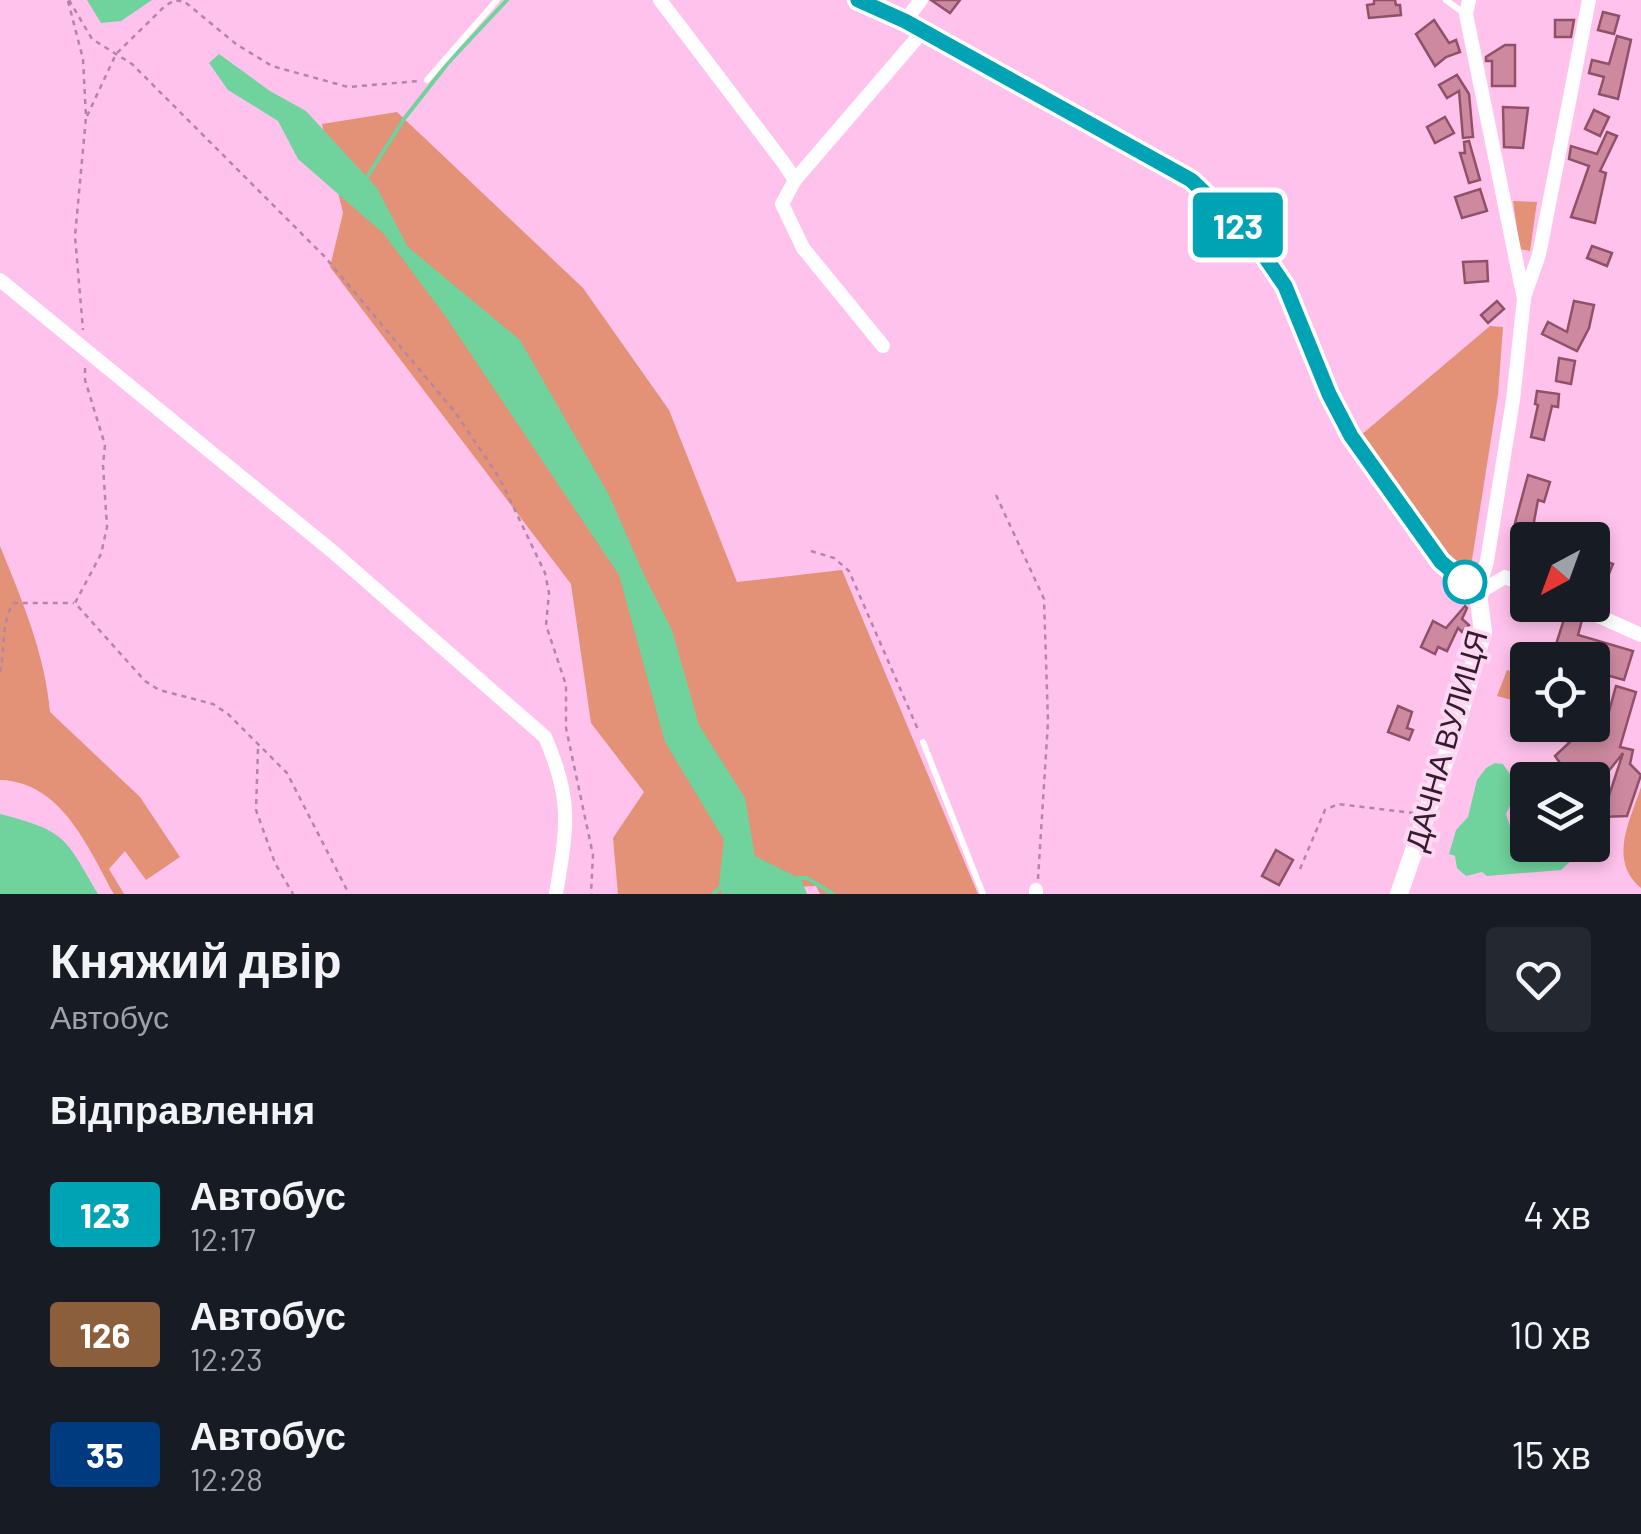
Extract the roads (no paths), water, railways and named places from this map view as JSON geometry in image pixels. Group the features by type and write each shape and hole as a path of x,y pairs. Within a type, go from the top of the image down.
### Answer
{"street":[{"path":"660,0 752,117 795,180"},
{"path":"858,0 905,21 1191,180 1252,238 1285,286 1329,394 1351,436 1441,562 1478,593"},
{"path":"905,21 921,0"},
{"path":"1478,593 1487,561 1524,299 1540,255 1589,0"},
{"path":"1468,7 1524,299"},
{"path":"882,346 803,248 782,204 795,180 923,31"},
{"path":"0,280 332,552 545,737 561,774 568,808 556,894"},
{"path":"1478,593 1506,577 1510,579"},
{"name":"ДАЧНА ВУЛИЦЯ","path":"1402,891 1483,632 1478,593"},
{"path":"1610,621 1641,634"}],"lane":[{"path":"427,80 497,0"},
{"path":"1446,0 1468,7"},
{"path":"923,742 983,894"}],"waterway":[{"path":"367,177 404,119 448,63 507,0"},
{"path":"797,878 807,878 833,894"},
{"path":"713,894 724,884"}]}
